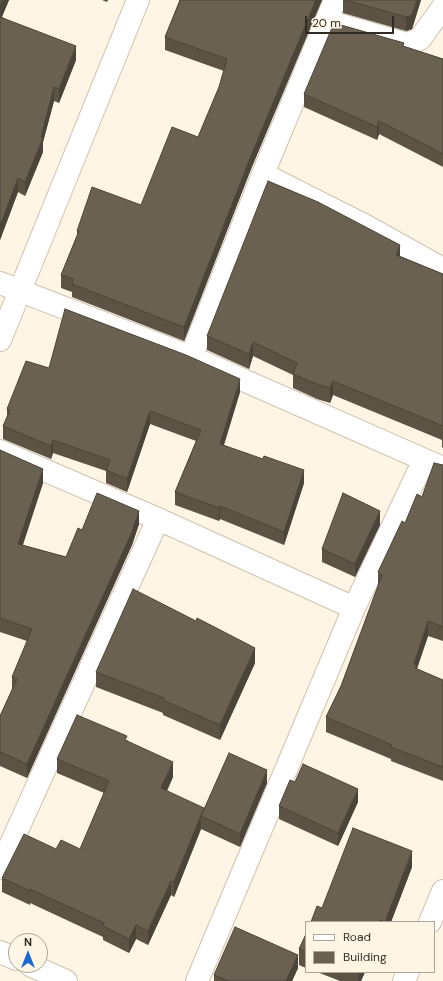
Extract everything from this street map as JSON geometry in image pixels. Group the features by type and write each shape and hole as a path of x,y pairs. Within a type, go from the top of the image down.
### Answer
{"street":[{"path":"0,340 138,0"},
{"path":"191,357 263,174 335,0"},
{"path":"327,21 407,44 420,39 443,7"},
{"path":"263,174 366,226 443,269"},
{"path":"0,283 191,357 434,464 354,608 197,981"},
{"path":"0,451 158,519 354,608"},
{"path":"0,868 158,519"},
{"path":"430,921 443,891"},
{"path":"48,973 66,981"}],"building":[{"path":"0,0 3,0 0,7"},
{"path":"180,0 316,0 251,156 184,327 72,284 73,279 61,275 79,231 77,231 92,187 141,205 172,127 198,137 219,87 227,59 165,37"},
{"path":"346,0 417,0 412,15 406,17"},
{"path":"0,17 76,46 59,89 54,87 41,137 43,138 25,182 18,178 0,226"},
{"path":"334,23 404,43 403,46 443,59 443,154 379,121 377,127 304,94"},
{"path":"268,181 318,202 400,245 396,255 443,274 443,426 333,381 330,388 293,374 297,363 253,342 249,354 207,336"},
{"path":"65,309 186,355 240,379 220,444 263,459 264,456 304,470 284,532 220,506 219,508 175,492 201,430 150,411 127,479 106,470 110,460 53,440 51,446 3,426 10,410 7,409 26,361 49,368"},
{"path":"0,450 43,469 18,544 66,557 78,528 82,530 97,493 139,511 132,532 27,764 0,752 0,716 17,679 12,677 32,629 0,618"},
{"path":"434,463 443,465 443,627 428,621 414,664 417,666 415,668 443,680 443,767 391,747 392,745 326,717 341,686 382,575 378,572 402,521 405,523 417,494 422,497"},
{"path":"343,493 380,511 355,564 322,549"},
{"path":"133,589 196,621 197,618 255,648 220,725 163,700 164,698 96,672"},
{"path":"77,715 127,736 125,740 173,762 161,788 204,808 174,882 171,881 148,931 136,925 129,939 103,926 104,923 30,889 30,891 2,878 24,834 56,849 61,840 80,849 109,781 57,759"},
{"path":"229,753 267,770 240,834 201,816"},
{"path":"303,764 358,789 338,833 279,806 290,780 295,782"},
{"path":"353,828 412,851 385,921 311,921 317,906 322,908"},
{"path":"235,927 298,955 286,981 229,981 214,975"},
{"path":"305,936 305,952 299,949"}]}
